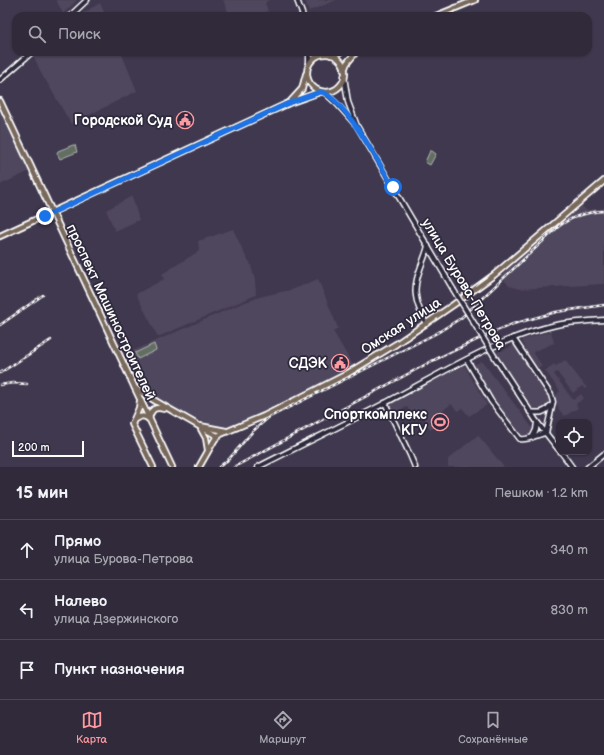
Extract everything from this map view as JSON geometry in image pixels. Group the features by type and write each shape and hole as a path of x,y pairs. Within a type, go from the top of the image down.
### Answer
{"main road":[{"path":"74,12 87,0"},
{"path":"297,0 302,12"},
{"path":"446,12 475,0"},
{"path":"0,80 27,56"},
{"path":"289,103 302,89 309,64 309,56"},
{"path":"309,64 318,56"},
{"path":"0,236 289,103 336,88 342,82 344,70 342,64 333,56"},
{"path":"344,70 353,56"},
{"path":"307,70 307,77 310,83 322,92"},
{"name":"улица Бурова-Петрова","path":"344,76 348,102 357,126 496,359 530,412 556,446"},
{"name":"улица Бурова-Петрова","path":"322,92 337,104 357,126"},
{"name":"проспект Машиностроителей","path":"0,101 172,467"},
{"name":"Омская улица","path":"199,467 212,443 218,436 226,431 264,416 345,375 426,324 494,275 604,181"},
{"path":"426,324 417,303 416,292 428,246"},
{"path":"424,259 433,255"},
{"path":"258,467 385,403 496,344 556,325 604,320"},
{"path":"466,360 491,401 520,439 524,440 532,436 546,433 553,402 551,395 513,338"},
{"path":"134,388 200,426 207,432 218,436"},
{"path":"140,400 139,408 132,424 153,467"},
{"path":"385,403 408,450 414,467"},
{"path":"530,412 539,414 544,412 552,404"},
{"path":"134,420 140,416 149,419 154,408 158,407 170,410"},
{"path":"532,436 536,430 537,422"},
{"path":"200,426 226,431"},
{"path":"200,426 206,438 208,452"},
{"path":"588,467 604,454"},
{"name":"улица Бурова-Петрова","path":"563,455 572,467"}],"shaded area":[{"path":"56,0 77,0 65,12 62,12"},
{"path":"223,0 269,0 265,3 268,11 265,12 228,12"},
{"path":"305,0 337,0 309,11"},
{"path":"100,3 104,12 85,12"},
{"path":"33,56 123,56 137,91 71,124 44,79"},
{"path":"0,103 32,170 0,185"},
{"path":"132,196 139,220 115,231 106,210"},
{"path":"580,204 586,210 604,208 604,284 520,289 509,286 500,275"},
{"path":"233,229 246,257 250,262 255,280 256,295 158,337 136,294 164,279 162,274 199,251 198,241"},
{"path":"318,279 338,328 333,331 354,367 343,375 252,419 225,429 214,427 185,414 136,388 121,356 240,304 259,297 294,289"},
{"path":"551,331 554,343 533,352 542,366 538,368 528,354 521,340"},
{"path":"515,345 550,400 548,406 539,411 534,411 496,353"},
{"path":"565,360 587,388 585,389 582,386 573,393 557,372 554,374 573,400 581,394 584,398 576,404 578,408 565,416 559,410 555,396 560,391 545,371 554,364 556,366"},
{"path":"482,361 534,430 527,437 522,438 492,401 471,366"},
{"path":"464,365 487,405 469,416 462,408 458,411 451,404 431,420 434,428 430,430 421,412 412,416 407,407 393,414 388,404"},
{"path":"478,435 504,467 448,467 448,459"}],"green space":[{"path":"75,145 77,152 60,159 57,153 58,151"},
{"path":"430,151 436,154 430,165 425,162"},
{"path":"154,344 156,350 138,359 135,353"}],"railway":[{"path":"219,467 229,459 253,431 268,418 437,333 461,318 558,227 580,215 604,211"},
{"path":"0,325 43,295"},
{"path":"234,467 432,361 491,333 513,324 556,312 604,305"},
{"path":"0,373 51,340"},
{"path":"0,385 13,383 27,384"}],"place":[{"name":"Городской Суд","path":"185,120"},
{"name":"СДЭК","path":"340,363"},
{"name":"Спорткомплекс КГУ","path":"440,422"}],"route":[{"path":"45,216 289,103 320,92 324,92 357,126 393,187"}]}
